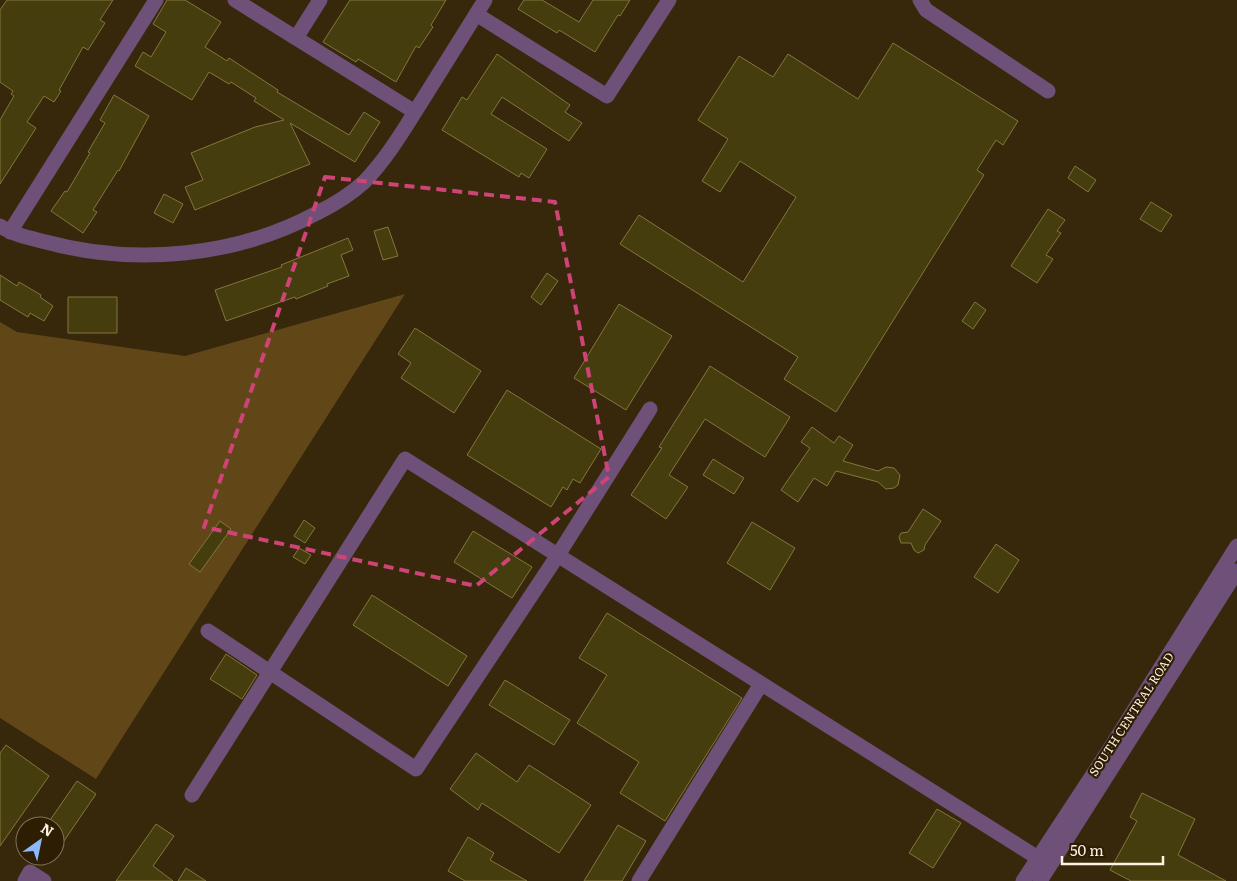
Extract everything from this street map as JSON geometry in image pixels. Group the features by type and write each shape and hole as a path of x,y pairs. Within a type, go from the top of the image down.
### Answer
{"street":[{"path":"156,0 5,229 62,246 113,255 163,255 210,250 255,239 296,225 336,203 362,183 390,152 485,0"},
{"path":"235,0 415,112"},
{"path":"296,38 320,0"},
{"path":"476,14 607,96 669,0"},
{"path":"920,0 926,10 1048,91"},
{"path":"208,632 416,769 558,555 650,409"},
{"path":"192,795 405,459 1043,861"},
{"name":"SOUTH CENTRAL ROAD","path":"1040,881 1043,861 1114,742 1237,546"},
{"name":"SOUTH CENTRAL ROAD","path":"1023,881 1043,861 1237,571"},
{"path":"639,881 761,684"},
{"path":"25,881 30,872 44,881"}],"highlighted area":[{"path":"325,177 555,202 609,477 476,586 204,527"}],"shaded area":[{"path":"405,294 96,779 0,718 0,322 17,332 185,356"}],"building":[{"path":"7,0 113,0 100,20 105,23 88,50 83,47 54,102 44,96 27,122 36,128 0,184 0,120 14,96 11,94 13,91 0,82 0,10"},
{"path":"167,0 185,0 221,22 205,47 227,61 229,58 278,90 277,92 349,135 364,112 380,122 355,162 290,123 310,164 195,210 185,187 203,180 191,153 255,127 284,120 254,101 256,98 231,82 229,84 209,72 192,100 135,66 143,52 151,57 166,32 153,24"},
{"path":"350,0 446,0 431,25 433,27 419,48 416,46 396,82 358,59 356,62 323,42"},
{"path":"524,0 542,0 579,22 593,0 630,0 620,16 618,15 595,52 559,30 557,33 518,9"},
{"path":"893,43 1018,121 1003,145 996,140 977,170 984,175 836,412 784,379 798,357 620,244 639,215 743,282 796,197 740,161 720,192 702,181 728,139 698,120 739,56 773,77 788,54 858,99"},
{"path":"497,54 570,105 565,112 582,123 569,141 502,97 491,114 547,149 529,178 521,173 519,177 442,130 462,97 467,100"},
{"path":"114,95 149,116 119,171 93,210 97,212 83,233 51,211 65,191 67,192 90,153 88,152 105,123 100,120"},
{"path":"1075,166 1096,180 1088,192 1068,178"},
{"path":"164,194 183,204 173,223 154,213"},
{"path":"1151,202 1172,215 1161,232 1140,219"},
{"path":"1048,209 1065,220 1057,231 1061,233 1046,255 1053,259 1037,283 1011,266"},
{"path":"388,227 398,256 383,260 374,231"},
{"path":"348,238 353,250 341,255 349,276 296,299 295,297 226,321 215,290 282,267 281,265"},
{"path":"547,273 558,281 541,305 531,297"},
{"path":"0,275 17,286 19,282 41,295 40,297 53,306 44,321 30,313 28,317 0,300"},
{"path":"68,297 117,297 117,333 68,333"},
{"path":"975,302 986,310 973,329 962,321"},
{"path":"619,304 672,336 626,410 574,378"},
{"path":"415,328 481,371 454,413 401,378 411,363 398,354"},
{"path":"710,366 790,417 765,457 705,419 669,475 688,487 666,519 631,495 662,448 659,447"},
{"path":"507,390 601,449 580,483 573,479 567,490 563,487 551,507 467,455"},
{"path":"812,427 834,443 839,436 853,445 843,461 878,471 886,467 894,468 900,475 898,485 894,488 886,489 878,482 836,471 827,486 814,478 798,502 781,490 810,448 801,442"},
{"path":"713,459 744,478 734,494 703,475"},
{"path":"923,509 941,521 925,545 924,550 918,553 914,550 911,543 901,543 899,537 901,533 908,532"},
{"path":"304,520 315,528 305,543 294,536"},
{"path":"220,521 231,529 200,572 189,564"},
{"path":"752,522 795,548 770,590 727,563"},
{"path":"473,531 532,567 512,598 454,562"},
{"path":"996,544 1019,560 998,593 974,577"},
{"path":"299,548 311,555 305,564 293,557"},
{"path":"372,595 467,656 448,686 353,625"},
{"path":"607,613 742,698 665,821 620,793 639,762 577,723 607,675 579,658"},
{"path":"226,654 257,675 242,699 210,679"},
{"path":"505,680 570,720 554,745 489,705"},
{"path":"6,745 49,776 21,816 15,816 15,825 0,846 0,753"},
{"path":"476,753 517,782 529,765 591,805 559,853 482,803 478,810 450,789"},
{"path":"77,781 96,794 65,839 65,816 53,816"},
{"path":"1142,793 1195,819 1178,855 1226,881 1131,881 1110,870 1137,821 1130,817"},
{"path":"937,809 961,823 933,868 909,853"},
{"path":"156,824 174,836 153,866 173,881 116,881"},
{"path":"618,825 646,841 622,881 584,881"},
{"path":"468,837 494,853 490,860 527,881 465,881 448,871"},
{"path":"186,868 206,881 178,881"}]}
